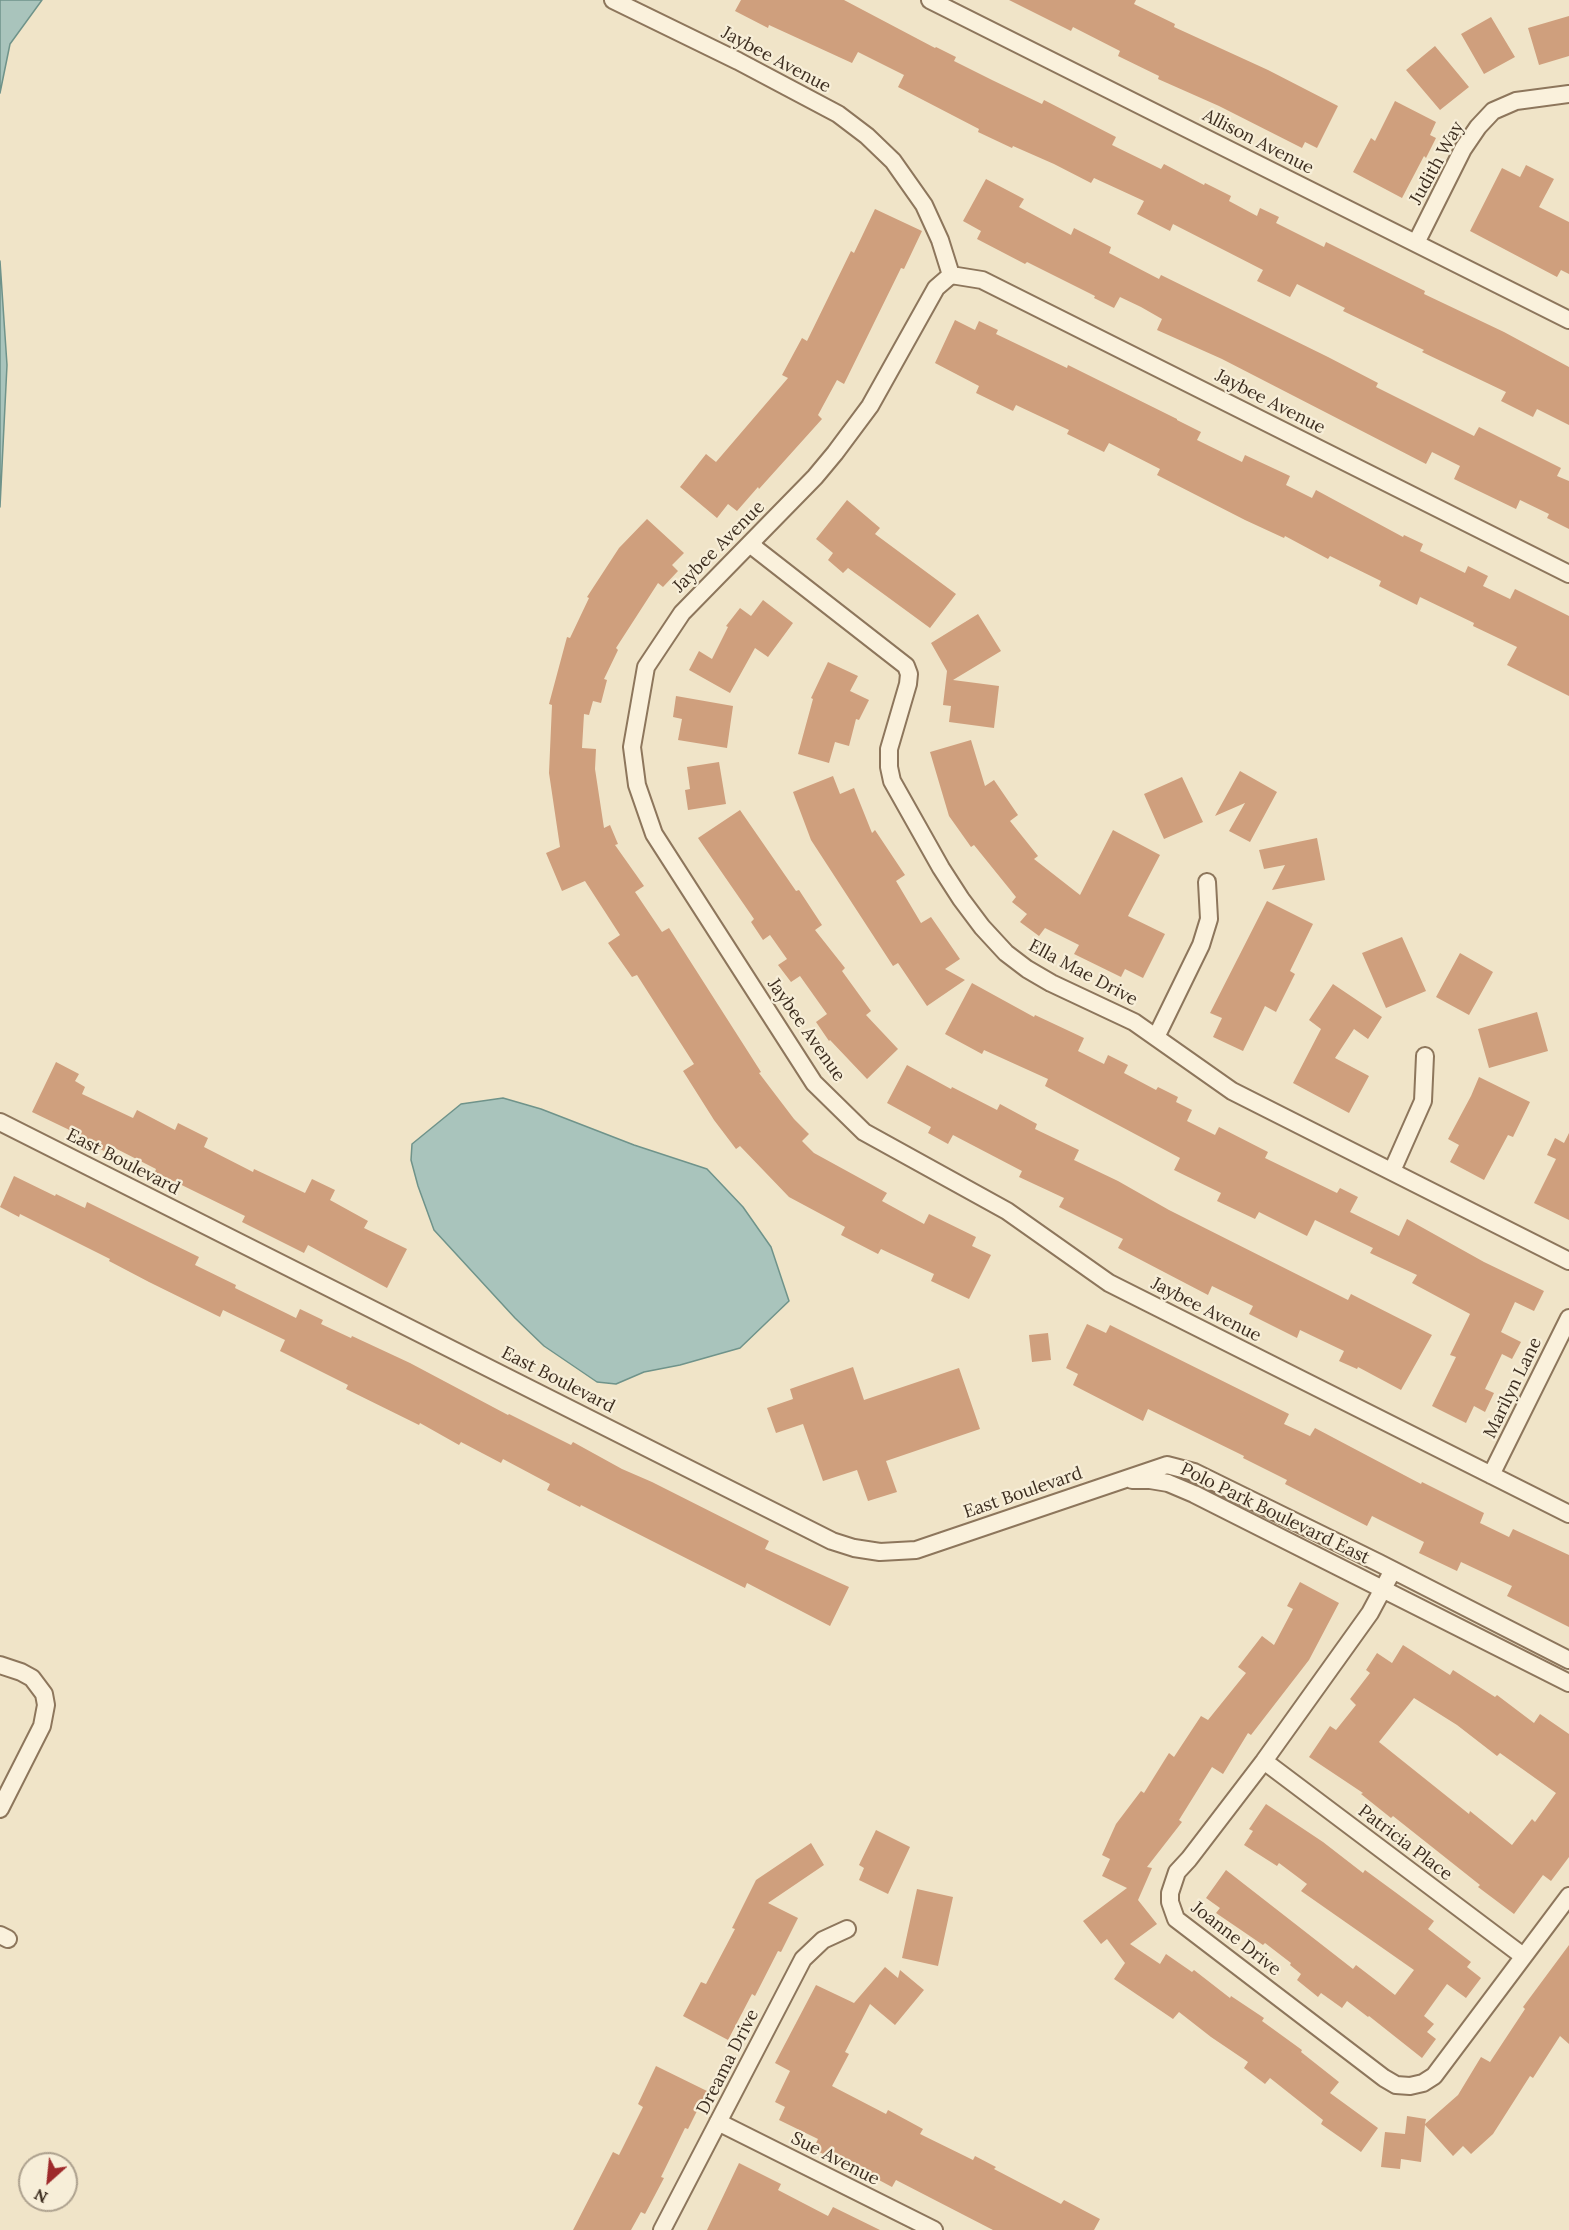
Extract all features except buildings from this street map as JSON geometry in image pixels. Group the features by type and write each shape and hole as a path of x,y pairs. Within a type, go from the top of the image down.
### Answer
{"street":[{"name":"Jaybee Avenue","path":"612,0 707,45 838,114 867,136 893,161 924,205 940,240 951,275"},
{"name":"Allison Avenue","path":"930,0 1569,320"},
{"name":"Judith Way","path":"1416,243 1463,148 1493,111 1516,101 1569,94"},
{"name":"Jaybee Avenue","path":"951,275 936,288 876,397 835,453 682,613 646,667 632,747 637,785 654,834 814,1083 864,1132 1006,1211 1109,1283 1569,1514"},
{"name":"Jaybee Avenue","path":"951,275 982,280 1569,574"},
{"name":"Ella Mae Drive","path":"752,542 756,549 906,666 909,674 908,684 890,749 889,767 892,781 941,868 982,927 1006,954 1051,983 1101,1005 1154,1036 1232,1091 1569,1261"},
{"path":"1154,1036 1159,1031 1201,945 1209,919 1207,882"},
{"path":"1392,1171 1423,1101 1425,1056"},
{"name":"East Boulevard","path":"0,1122 832,1541 880,1552 916,1550 1116,1481"},
{"name":"Marilyn Lane","path":"1491,1475 1569,1318"},
{"name":"Polo Park Boulevard East","path":"1116,1481 1167,1465 1194,1472 1569,1660"},
{"name":"Polo Park Boulevard East","path":"1116,1481 1150,1480 1167,1483 1194,1494 1569,1683"},
{"name":"Joanne Drive","path":"1393,1570 1370,1613 1264,1761 1177,1872 1170,1893 1172,1911 1176,1919 1384,2078 1396,2085 1410,2086 1423,2084 1434,2076 1569,1896"},
{"path":"0,1665 32,1678 44,1694 46,1705 42,1726 4,1790 0,1809"},
{"name":"Patricia Place","path":"1264,1761 1523,1956"},
{"name":"Dreama Drive","path":"662,2230 803,1959 823,1940 847,1929"},
{"name":"Sue Avenue","path":"718,2122 933,2230"}],"water":[{"path":"0,0 42,0 10,44 0,93"},
{"path":"0,261 7,365 0,507"},
{"path":"503,1098 541,1109 634,1145 707,1169 743,1207 771,1247 789,1301 740,1348 680,1365 644,1372 616,1384 597,1382 544,1346 434,1230 411,1160 412,1144 461,1104"}]}
